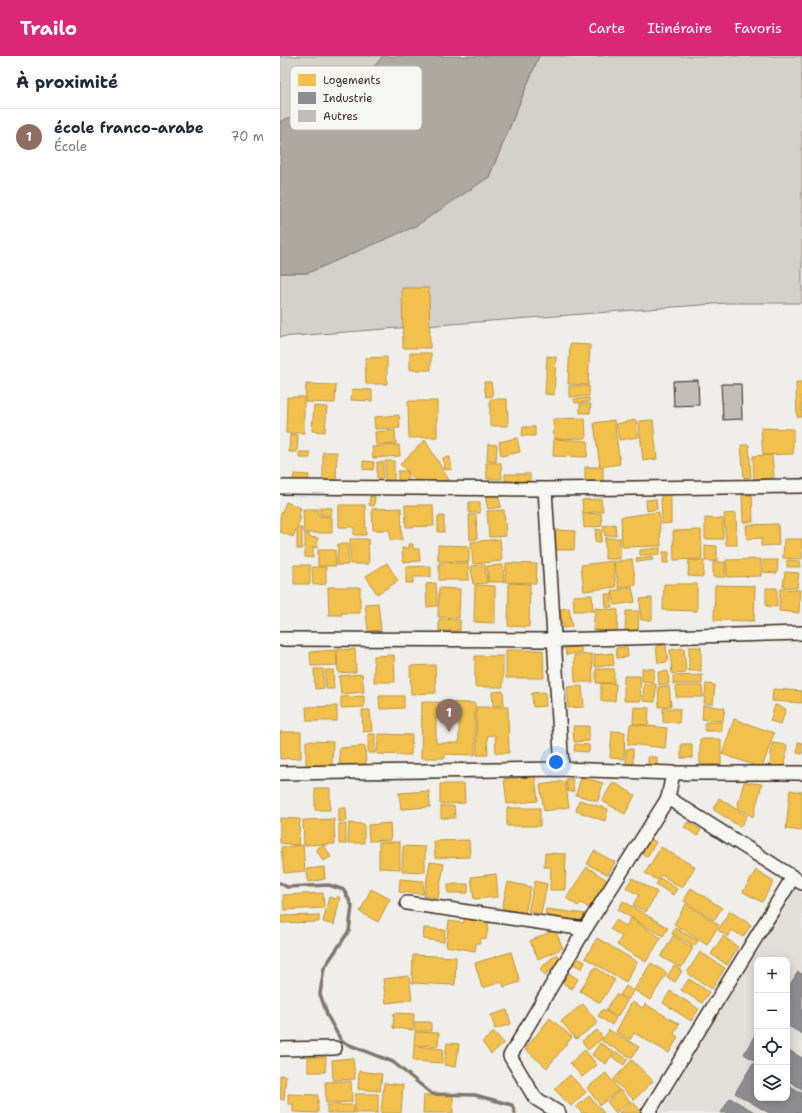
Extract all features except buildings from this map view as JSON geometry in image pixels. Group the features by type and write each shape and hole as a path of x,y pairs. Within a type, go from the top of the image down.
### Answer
{"street":[{"path":"280,487 545,489 802,486"},
{"path":"545,489 562,769"},
{"path":"280,639 554,640 802,633"},
{"path":"280,773 562,769 673,773 802,773"},
{"path":"558,1113 536,1098 510,1056 585,929 668,798 673,773"},
{"path":"648,1113 797,880 668,798"},
{"path":"407,903 585,929"},
{"path":"280,1049 335,1048"}],"shaded area":[{"path":"280,56 383,56 375,66 290,66 290,117 280,122"},
{"path":"383,56 539,56 489,177 416,226 308,273 280,273 280,122 290,117 290,130 422,130 422,66 375,66"},
{"path":"539,56 802,56 802,303 727,303 280,337 280,273 308,273 489,177"},
{"path":"793,889 802,893 802,1113 659,1113"}],"waterway":[{"path":"280,883 287,887 329,885 344,890 352,906 349,931 324,968 320,994 328,1017 342,1042 393,1062 432,1094 475,1095 512,1105 515,1113"}],"place":[{"name":"école franco-arabe","path":"449,732"}]}
